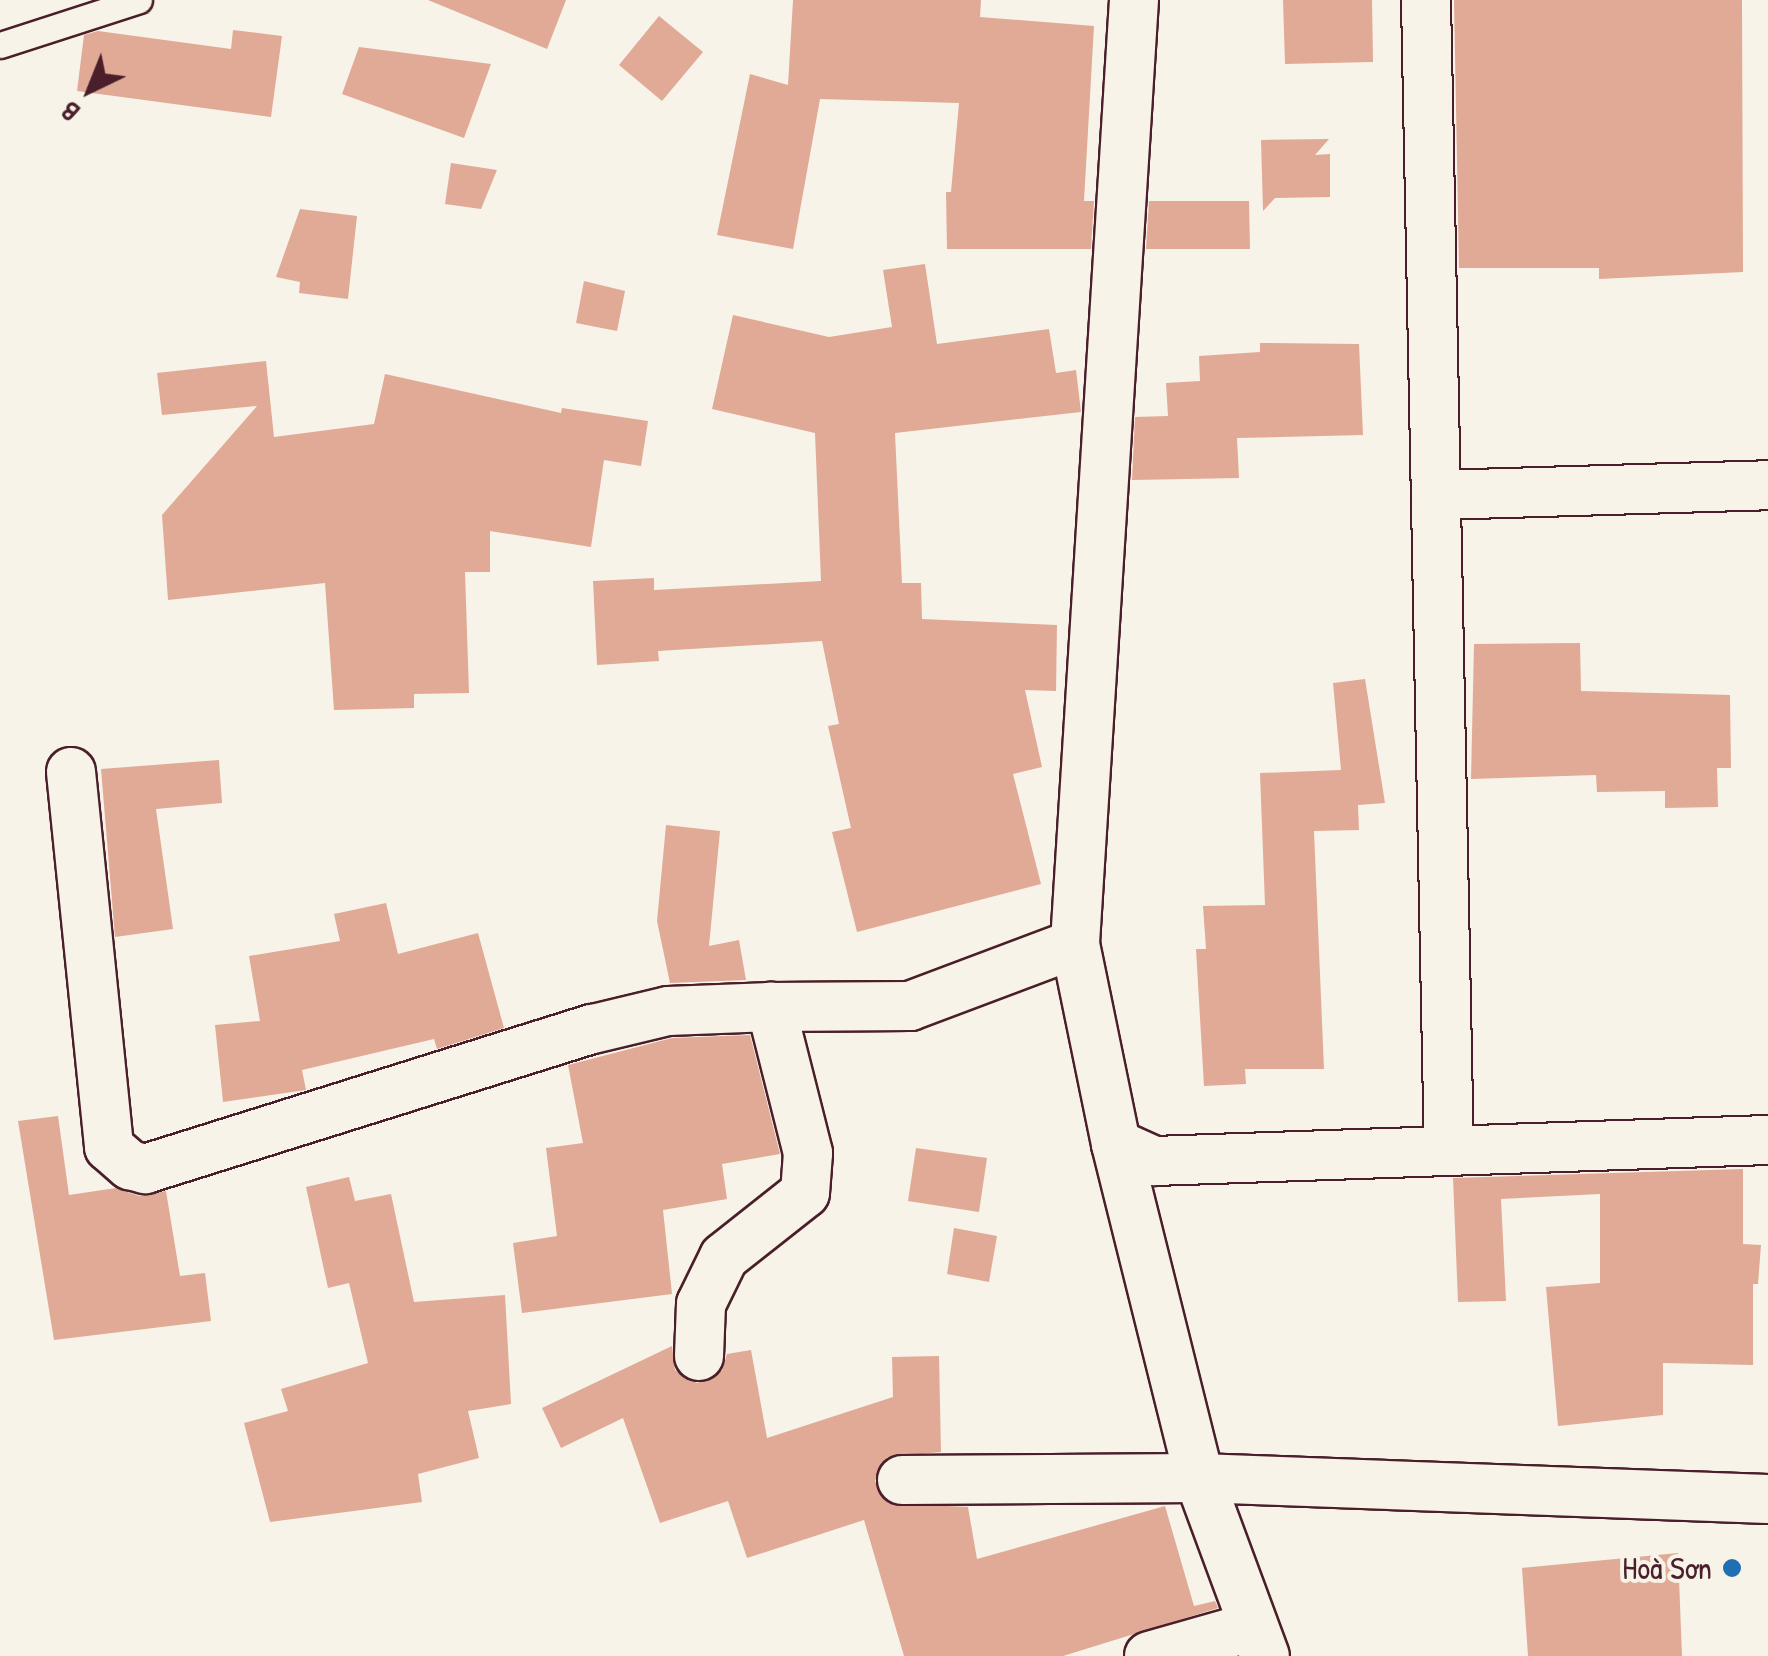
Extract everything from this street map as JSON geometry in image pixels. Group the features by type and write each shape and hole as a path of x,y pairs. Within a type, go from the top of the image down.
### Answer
{"street":[{"path":"1134,0 1074,944 1116,1144 1200,1478 1258,1641 1149,1656"},
{"path":"1426,0 1439,496 1449,1151"},
{"path":"1439,496 1768,485"},
{"path":"71,772 109,1147 130,1165 145,1169 612,1024 684,1009 910,1006 1074,944"},
{"path":"699,1356 701,1304 724,1257 805,1192 808,1154 771,1007"},
{"path":"1116,1144 1154,1161 1768,1140"},
{"path":"902,1480 1200,1478 1768,1499"}],"lane":[{"path":"0,45 139,0"}],"building":[{"path":"428,0 566,0 547,49"},
{"path":"793,0 981,0 980,17 1094,26 1084,201 1094,201 1091,249 947,249 946,192 951,192 959,103 820,99 793,249 717,235 750,74 788,85"},
{"path":"1283,0 1372,0 1373,62 1285,64"},
{"path":"1454,0 1742,0 1743,272 1599,279 1599,268 1459,268"},
{"path":"659,16 703,52 662,101 619,65"},
{"path":"233,30 282,36 271,117 77,91 84,35 98,31 231,49"},
{"path":"359,47 491,64 464,138 342,94"},
{"path":"1329,139 1315,155 1330,154 1330,197 1275,198 1263,211 1261,140"},
{"path":"451,163 497,170 481,209 445,204"},
{"path":"1149,201 1249,201 1250,249 1146,249"},
{"path":"300,209 357,216 348,299 299,293 300,282 276,277"},
{"path":"925,264 937,344 1049,329 1056,373 1076,370 1081,412 895,433 902,583 921,583 922,619 1057,625 1056,691 1025,690 1042,767 1013,774 1041,884 857,932 832,832 851,828 828,726 839,724 822,641 658,651 659,661 597,665 593,581 654,578 654,590 821,581 815,433 712,409 733,315 829,337 892,327 883,270"},
{"path":"584,281 625,291 617,331 576,323"},
{"path":"1260,343 1359,344 1363,435 1237,438 1239,478 1132,480 1135,417 1168,416 1166,383 1200,381 1199,356 1260,352"},
{"path":"266,361 274,437 374,424 385,374 561,413 562,408 648,421 641,466 604,460 591,547 490,531 490,572 465,572 469,693 414,694 414,708 334,710 325,583 168,600 162,515 257,406 162,415 157,373"},
{"path":"1580,643 1581,691 1730,695 1731,768 1717,768 1718,807 1665,808 1665,791 1597,792 1596,775 1471,779 1474,644"},
{"path":"1365,679 1385,803 1358,805 1359,830 1314,831 1324,1069 1245,1069 1246,1084 1204,1086 1196,949 1206,949 1203,906 1265,905 1260,773 1341,770 1333,683"},
{"path":"219,760 222,803 156,809 173,929 115,937 101,769"},
{"path":"666,825 720,831 709,946 739,940 746,980 670,983 657,921"},
{"path":"386,903 398,954 478,933 504,1028 437,1049 434,1039 302,1070 306,1090 223,1102 215,1025 260,1021 249,956 340,941 334,914"},
{"path":"750,1035 780,1154 722,1164 727,1199 663,1210 672,1294 522,1313 513,1243 557,1236 546,1148 583,1143 568,1065 672,1038"},
{"path":"58,1116 69,1195 116,1188 139,1196 166,1191 180,1276 205,1273 211,1321 54,1340 18,1121"},
{"path":"916,1148 987,1158 979,1212 908,1201"},
{"path":"1743,1169 1743,1244 1761,1245 1758,1284 1753,1284 1753,1365 1663,1363 1663,1415 1558,1426 1546,1287 1600,1283 1600,1194 1501,1199 1506,1301 1458,1302 1453,1178"},
{"path":"349,1177 355,1201 391,1194 414,1302 505,1295 511,1404 468,1411 479,1458 418,1474 422,1502 270,1522 244,1423 288,1411 281,1389 368,1363 349,1283 328,1288 306,1187"},
{"path":"954,1228 997,1236 989,1282 947,1274"},
{"path":"672,1346 675,1370 697,1383 722,1371 727,1354 751,1350 767,1438 893,1397 892,1357 939,1356 941,1452 887,1457 875,1481 888,1503 968,1507 977,1559 1165,1506 1194,1606 1215,1601 1218,1608 1063,1656 904,1656 864,1520 747,1558 728,1501 660,1523 623,1418 561,1448 542,1408"},
{"path":"1678,1553 1682,1656 1528,1656 1522,1568"}],"place":[{"name":"Hoà Sơn","path":"1732,1568"}]}
